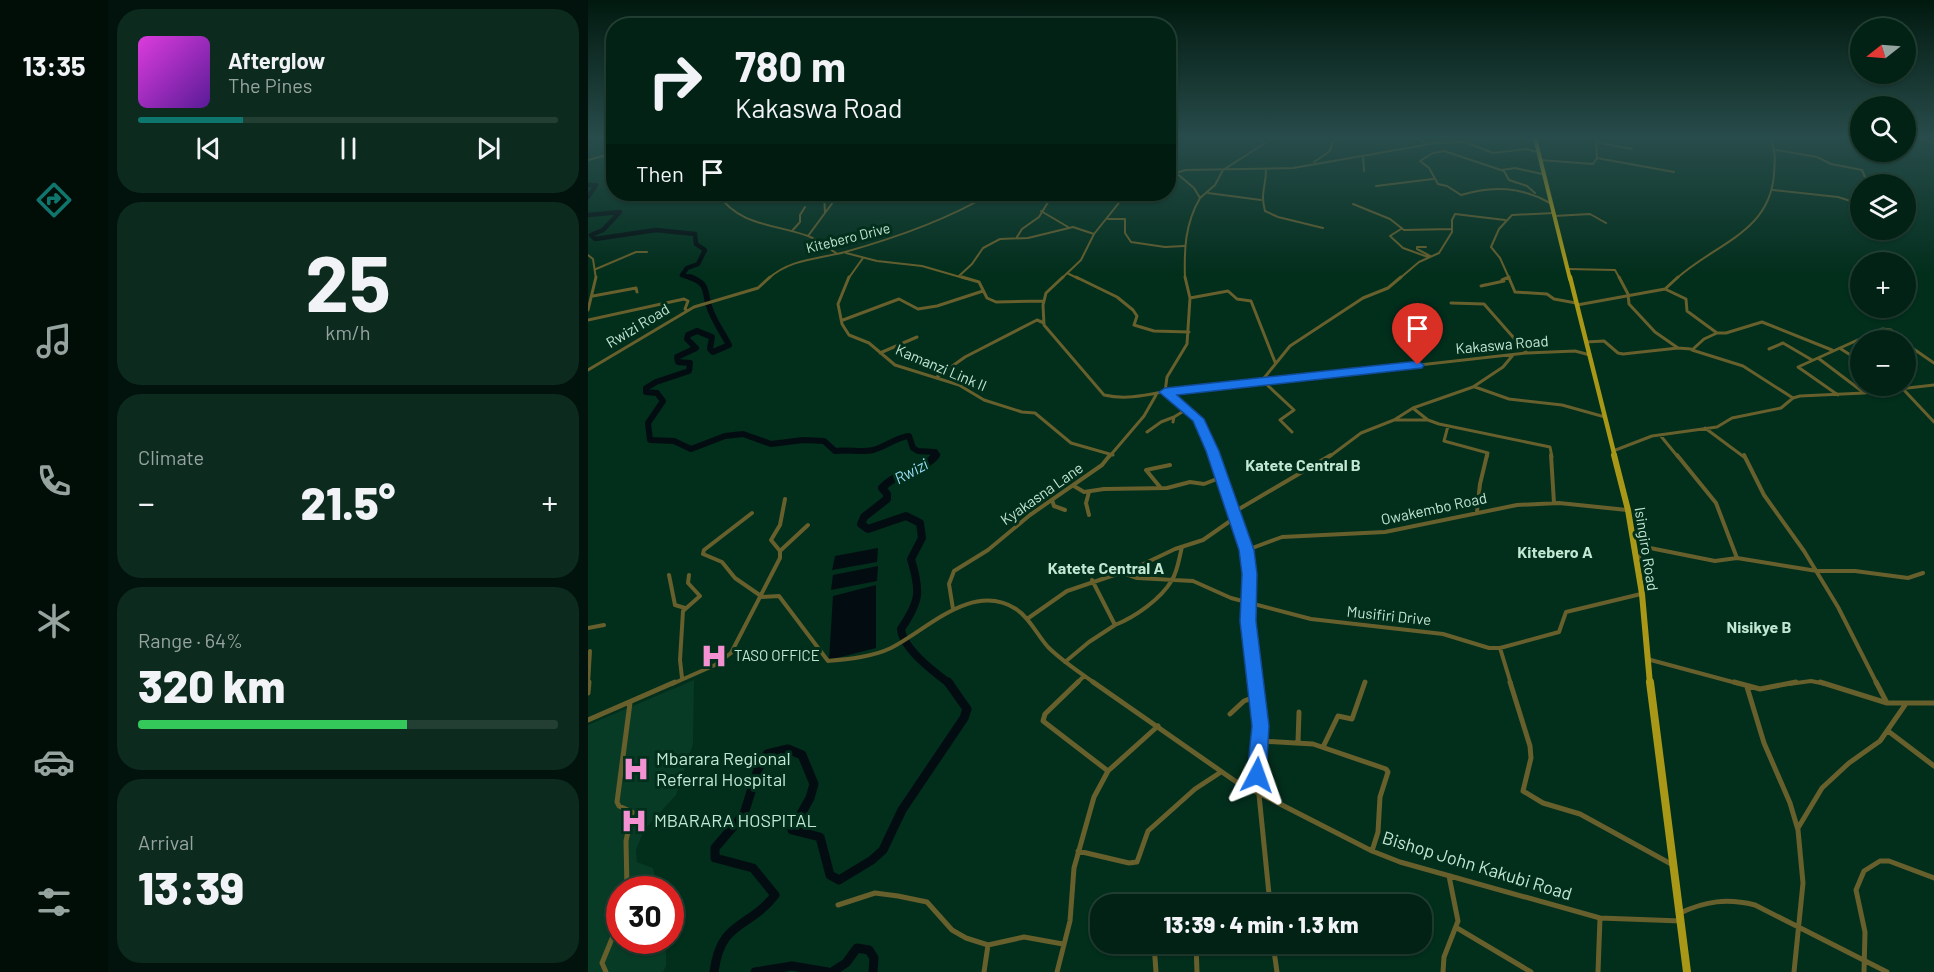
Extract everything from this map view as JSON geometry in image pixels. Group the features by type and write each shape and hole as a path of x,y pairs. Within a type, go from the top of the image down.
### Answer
{"main road":[{"name":"Isingiro Road","path":"1545,183 1628,510 1642,594 1647,659 1687,972"}],"street":[{"path":"1189,183 1200,198"},
{"path":"1213,183 1200,198 1191,214 1184,246 1185,284 1190,298 1189,332 1187,344 1164,386 1165,392 1198,419 1222,477 1247,550 1248,603 1261,726 1256,759 1270,894"},
{"path":"1266,183 1261,200 1265,211 1323,228"},
{"path":"1376,186 1391,183"},
{"path":"1438,183 1463,195 1475,190 1510,188 1535,193"},
{"path":"1519,183 1527,186 1550,203"},
{"path":"1665,289 1690,266 1749,228 1769,202 1773,183"},
{"path":"1773,190 1838,197 1850,201"},
{"path":"1207,192 1261,200"},
{"path":"724,201 731,209 754,223 808,236 836,254"},
{"path":"824,201 825,214"},
{"path":"808,236 834,201"},
{"name":"Kitebero Drive","path":"701,304 758,288 773,274 795,262 844,252 918,229 978,201"},
{"path":"1017,237 1022,229 1039,217 1041,211 1050,201"},
{"path":"937,378 983,348 1037,320 1044,323 1043,301 1051,287 1081,260 1094,234 1121,201"},
{"path":"1353,204 1390,219 1401,229"},
{"path":"791,231 800,222 800,215 805,207"},
{"path":"1041,211 1068,228"},
{"path":"1292,432 1280,420 1294,410 1262,382 1275,362 1296,341 1363,298 1388,288 1402,274 1440,253 1452,229 1452,220 1457,214 1505,220"},
{"path":"1606,223 1590,214 1512,215 1505,220 1493,238 1491,247 1500,258 1515,292 1547,294 1577,304 1665,289 1686,299 1687,311 1717,333"},
{"path":"1108,219 1125,219 1125,233 1131,242 1165,247 1184,246"},
{"path":"959,276 972,264 983,248 1000,240 1028,238 1076,227 1094,234"},
{"path":"1430,257 1403,248 1390,236 1401,229 1452,229"},
{"path":"1426,247 1417,249 1430,257"},
{"path":"596,269 636,252 647,252"},
{"path":"844,252 863,258 922,266 979,282 989,300 996,302 1043,301"},
{"path":"588,255 593,259 596,269 593,296 588,310"},
{"path":"863,258 839,292 838,305 843,320 899,299 918,309 937,306 983,291"},
{"path":"1568,268 1615,270 1628,294 1629,304 1667,342 1678,348"},
{"path":"1067,273 1101,288 1134,310 1137,316 1134,325 1137,327 1154,331 1189,332"},
{"path":"1485,285 1481,286 1482,288 1509,278"},
{"path":"593,296 636,288 637,292"},
{"path":"1190,298 1228,291 1237,299 1251,301 1261,316 1263,330 1275,362"},
{"path":"588,320 684,299 688,301 687,311"},
{"path":"1451,303 1484,304 1527,353"},
{"name":"Rwizi Road","path":"588,370 701,304"},
{"name":"Kamanzi Link II","path":"843,320 849,335 869,343 895,365 959,386 984,400 1022,412 1035,413 1071,443 1113,455"},
{"path":"1691,349 1717,333 1726,333 1762,322 1832,351"},
{"name":"Kakaswa Road","path":"1044,323 1047,331 1104,395 1124,398 1185,388 1262,382 1527,353 1575,351 1590,355"},
{"path":"879,353 917,337"},
{"path":"1586,342 1604,341 1618,353 1623,354 1678,348 1691,349 1743,366 1793,398"},
{"path":"1769,349 1783,344 1812,360"},
{"path":"1838,394 1798,367 1850,345"},
{"path":"1840,349 1850,355"},
{"path":"1916,350 1934,363"},
{"path":"752,513 704,550 703,554 722,562 735,578 761,597 774,595 781,598 815,642 825,660 871,654 897,645 953,609 975,602 996,602 1012,606 1027,619 1059,596 1092,580 1120,572 1203,540 1235,514 1329,458 1361,433 1394,420 1413,408 1473,387 1503,367 1513,355"},
{"path":"1818,358 1850,382"},
{"path":"1916,387 1934,385"},
{"path":"1473,387 1509,399 1562,405 1605,417"},
{"name":"Kyakasna Lane","path":"953,609 949,584 954,571 988,550 1030,515 1102,465 1113,455 1144,416 1157,394"},
{"path":"1613,451 1635,441 1660,435 1717,427 1732,418 1781,408 1793,398 1850,394"},
{"path":"1910,396 1934,422"},
{"path":"1413,408 1428,420"},
{"path":"1147,432 1187,409"},
{"path":"1173,422 1174,417"},
{"path":"1394,420 1428,420 1550,447 1554,503"},
{"path":"1448,426 1444,441 1488,453 1480,484 1477,511"},
{"path":"1705,428 1743,454 1764,495 1817,571 1887,703"},
{"path":"1660,435 1716,503 1737,558"},
{"path":"1102,465 1104,453"},
{"path":"1161,487 1146,470 1170,465"},
{"path":"1074,486 1084,492 1161,487 1190,482 1204,484 1222,477"},
{"path":"1089,491 1086,503 1089,515"},
{"path":"780,550 771,540 780,532 785,499"},
{"path":"1052,500 1054,506 1065,510"},
{"name":"Owakembo Road","path":"1247,550 1274,537 1287,534 1336,536 1385,532 1477,511 1520,504 1554,503 1628,510"},
{"path":"588,720 715,665 731,653 777,567 780,550 808,525"},
{"path":"1065,662 1089,642 1115,625 1128,620 1164,590 1173,579 1182,547"},
{"path":"1636,561 1645,549 1650,548 1715,561 1737,558 1817,571 1855,571 1908,578 1923,573"},
{"name":"Musifiri Drive","path":"1120,572 1137,578 1193,581 1231,598 1311,620 1443,633 1478,645 1500,648 1559,632 1566,612 1642,594"},
{"path":"669,575 675,605 685,608 699,600 700,596 688,583 689,575"},
{"path":"1092,580 1115,625"},
{"path":"682,678 680,660 685,608"},
{"name":"Bishop John Kakubi Road","path":"1027,619 1048,647 1065,662 1221,772 1259,794 1372,851 1449,876 1600,918 1681,921"},
{"path":"588,628 603,625"},
{"path":"1500,648 1530,746 1531,758 1523,791 1544,803 1580,814 1673,865"},
{"path":"588,693 590,651"},
{"path":"1647,659 1720,677 1747,687 1770,689 1793,682 1824,683 1846,688 1887,703 1905,705 1934,703"},
{"path":"1084,676 1045,714 1043,721 1108,771"},
{"path":"1323,747 1338,716 1352,719 1365,682"},
{"path":"1747,687 1760,730 1798,829 1802,869 1801,926 1794,972"},
{"path":"1230,714 1244,701 1257,696"},
{"path":"627,876 626,841 632,812 618,806 617,802 630,702"},
{"path":"1798,829 1822,788 1849,763 1880,741 1905,705"},
{"path":"1298,742 1299,712"},
{"path":"1057,972 1070,921 1074,868 1094,797 1108,771 1158,726"},
{"path":"1888,730 1934,766"},
{"path":"1259,741 1298,742 1323,747 1381,766 1388,772 1380,797 1378,832 1372,851"},
{"path":"1078,851 1129,863 1137,862 1148,831 1195,789 1221,772"},
{"path":"1864,972 1865,932 1856,900 1856,890 1864,871 1880,861 1889,861 1934,878"},
{"path":"1443,972 1445,950 1457,928 1449,876"},
{"path":"838,905 875,893 927,902 952,930 966,938 988,945 1024,937 1064,944"},
{"path":"1680,913 1697,903 1728,898 1774,912 1887,972"},
{"path":"1598,972 1600,918"},
{"path":"1457,928 1531,972"},
{"path":"984,972 988,945"},
{"path":"606,953 602,963 606,972"},
{"path":"1155,954 1156,972"},
{"path":"1196,954 1197,972"},
{"path":"1274,954 1277,972"}],"shaded area":[{"path":"878,548 877,562 832,570 835,556"},
{"path":"878,566 877,581 831,590 833,575"},
{"path":"876,585 876,648 829,660 833,596"},
{"name":"Mbarara Regional Referral Hospital","path":"694,680 693,744 676,795 644,830 636,850 637,862 653,868 655,876 606,876 606,954 666,954 666,966 663,972 588,972 588,725"}],"waterway":[{"name":"Rwizi","path":"588,185 596,185 588,197"},
{"name":"Rwizi","path":"588,215 620,212 603,230 591,235 595,239 656,230 695,234 696,244 705,250 698,264 687,268 682,275 694,279"},
{"name":"Rwizi","path":"690,277 694,279"},
{"name":"Rwizi","path":"694,279 705,288 713,316 729,345 713,352 710,349 712,337 697,331 688,335 687,339 696,348 677,357 678,362 690,363 689,371 656,382 646,388 646,392 657,393 663,401 648,423 650,440 674,441 691,449 725,436 743,434 771,444 803,440 824,441 835,451 864,451 878,449 909,436 913,448 918,451 935,452 935,456"},
{"name":"Rwizi","path":"935,456 924,465 888,482 882,488 887,494 887,499 864,517 861,524 868,529 906,516 920,523 922,538 911,559 917,596 912,611 901,629 903,637 913,652 949,683"},
{"name":"Rwizi","path":"714,972 718,955 729,934 765,906 775,895 753,868 715,858 715,848 744,814 758,769 767,754 788,749 802,755 814,784 810,798 792,830 820,837 830,875 839,880 872,860 883,850 902,810 964,718 967,709 949,683"},
{"name":"Rwizi","path":"832,972 846,963 857,948 869,950 874,958 873,972"},
{"name":"Rwizi","path":"755,972 792,966 828,972"}],"place":[{"name":"TASO OFFICE","path":"714,656"},
{"name":"Mbarara Regional Referral Hospital","path":"636,769"},
{"name":"MBARARA HOSPITAL","path":"634,821"}],"district":[{"name":"Katete Central B","path":"1303,465"},
{"name":"Kitebero A","path":"1555,552"},
{"name":"Katete Central A","path":"1106,568"},
{"name":"Nisikye B","path":"1759,627"}],"route":[{"path":"1257,775 1256,759 1261,726 1247,609 1249,574 1247,550 1213,451 1198,419 1165,392 1185,388 1222,387 1418,365"}]}
